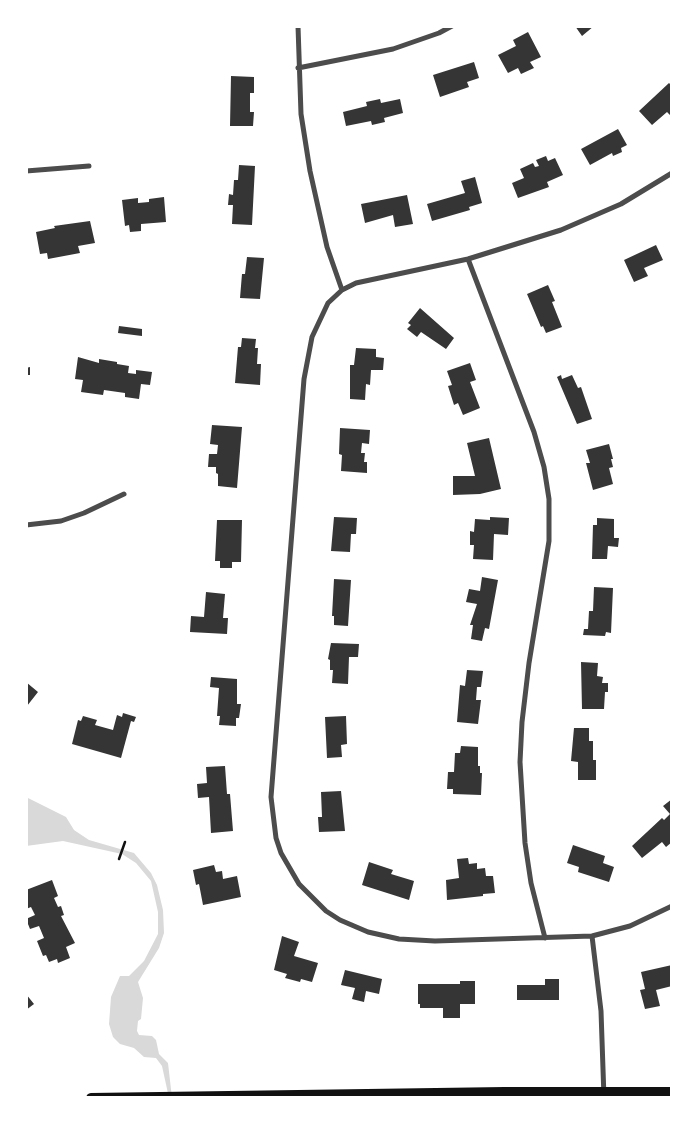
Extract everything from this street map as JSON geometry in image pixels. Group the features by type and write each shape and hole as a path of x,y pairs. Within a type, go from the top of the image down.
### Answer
{"main road":[{"path":"90,1098 604,1095 672,1092"}],"street":[{"path":"298,26 301,114 310,171 327,246 342,290"},
{"path":"298,68 393,49 439,33 452,26"},
{"path":"26,171 89,166"},
{"path":"672,173 644,192 595,216 533,240 468,259 356,283 342,290 328,304 318,323 307,356 304,379 271,783 276,838 281,853 292,874 315,903 340,920 368,932 399,939 426,941 592,936 630,926 672,906"},
{"path":"468,259 534,432 544,467 549,499 549,541 528,663 520,762 526,851 531,883 545,938"},
{"path":"26,525 61,521 84,513 124,494"},
{"path":"592,936 601,1011 604,1095"}],"path":[{"path":"119,859 124,842"}],"shaded area":[{"path":"26,797 66,817 74,830 89,840 134,853 151,873 157,885 163,910 164,933 159,948 138,982 143,998 141,1019 138,1021 137,1031 139,1035 152,1036 156,1040 159,1054 168,1063 172,1098 169,1098 162,1066 156,1058 144,1057 134,1048 120,1044 113,1037 109,1024 111,997 120,976 129,976 144,961 158,934 158,912 151,881 136,863 122,854 63,841 26,846"}],"building":[{"path":"575,26 594,26 582,36"},
{"path":"528,32 541,57 530,62 534,68 521,74 518,68 508,73 498,55 516,46 513,40"},
{"path":"474,62 479,78 467,82 469,87 440,97 433,75"},
{"path":"231,76 254,77 254,93 250,93 250,112 254,112 253,126 230,126"},
{"path":"669,83 672,86 672,117 667,112 652,125 639,111"},
{"path":"380,99 381,103 400,99 403,113 384,118 385,122 372,125 371,121 346,126 343,112 367,106 366,102"},
{"path":"618,129 627,145 621,148 622,152 613,156 612,153 590,165 581,149"},
{"path":"546,156 548,161 555,158 563,175 547,182 549,187 518,198 512,183 524,178 520,169 533,163 535,167 539,166 536,160"},
{"path":"239,165 255,166 252,225 232,224 233,205 228,205 229,194 233,195 234,180 238,180"},
{"path":"475,177 482,203 469,207 470,210 432,221 427,204 465,193 461,181"},
{"path":"407,195 413,224 395,227 393,215 365,223 361,204"},
{"path":"164,197 166,222 141,224 141,231 130,232 129,225 125,226 122,200 138,198 138,203"},
{"path":"90,221 95,243 78,246 80,253 48,259 47,253 40,254 36,232 55,228 54,226"},
{"path":"656,245 663,260 644,268 648,276 634,282 624,260"},
{"path":"247,257 264,258 260,299 240,298 242,274 245,274"},
{"path":"548,285 555,301 552,302 562,327 546,333 543,326 541,327 527,294"},
{"path":"420,308 454,338 446,349 421,332 417,337 407,329 411,325 408,323"},
{"path":"119,326 142,329 142,336 118,333"},
{"path":"242,338 256,339 255,348 258,348 257,364 261,364 260,385 235,383 238,347 241,347"},
{"path":"356,348 376,349 376,357 384,358 383,370 371,370 370,385 366,384 365,400 350,399 350,365 354,365"},
{"path":"78,357 99,363 99,359 117,362 117,364 129,366 128,373 136,374 136,370 152,372 150,385 141,384 139,399 125,397 125,393 104,390 103,395 81,392 83,380 75,379"},
{"path":"470,363 476,380 470,382 480,408 463,415 458,403 454,405 448,386 452,385 447,371"},
{"path":"30,367 30,375 26,375 26,368"},
{"path":"561,375 562,379 572,375 578,388 581,387 592,419 577,424 557,377"},
{"path":"212,425 242,427 237,488 218,486 216,467 208,467 209,454 217,454 218,445 210,444"},
{"path":"340,428 370,430 369,444 362,443 361,453 365,453 364,462 367,462 367,473 341,471 342,455 339,454"},
{"path":"489,438 501,489 480,494 453,495 453,476 475,476 467,443"},
{"path":"609,444 613,459 611,459 613,467 609,468 613,484 593,490 586,463 590,463 586,450"},
{"path":"334,517 357,518 356,534 351,534 350,552 331,551"},
{"path":"490,517 509,518 508,535 494,534 493,560 473,559 474,545 470,545 470,531 474,532 475,519 490,520"},
{"path":"597,518 614,519 614,538 619,538 618,547 608,546 607,559 592,559 593,525 597,525"},
{"path":"217,520 242,520 241,562 232,562 232,568 220,568 220,561 215,561"},
{"path":"482,577 498,580 489,629 485,628 482,641 471,639 473,625 470,625 477,604 466,602 469,589 480,591"},
{"path":"334,579 351,580 348,626 334,625 334,616 332,616"},
{"path":"594,587 613,588 611,633 606,632 605,636 583,635 584,629 588,629 589,611 593,611"},
{"path":"206,592 225,594 223,618 228,618 227,634 190,632 191,616 204,617"},
{"path":"331,643 359,644 358,657 349,657 348,684 332,683 333,670 330,670 330,660 328,659"},
{"path":"581,662 598,663 597,676 603,677 602,683 608,683 608,692 605,692 604,709 582,709"},
{"path":"467,670 483,671 481,687 477,687 476,700 481,700 478,724 457,722 460,685 465,686"},
{"path":"211,677 237,679 237,704 241,704 239,718 236,718 236,726 219,725 220,716 217,716 219,688 210,687"},
{"path":"26,682 38,692 27,706 26,705"},
{"path":"123,713 136,717 134,722 131,721 121,758 72,744 78,720 81,721 83,716 97,720 95,725 113,730 117,715 122,717"},
{"path":"346,716 347,744 341,745 342,757 327,758 325,717"},
{"path":"574,728 589,728 589,741 593,741 593,760 596,760 596,780 578,780 578,762 571,761"},
{"path":"461,746 478,747 478,766 480,766 480,773 482,773 481,795 453,794 453,789 447,789 448,772 454,772 455,753 460,753"},
{"path":"225,766 227,794 230,794 233,831 211,833 209,797 198,798 197,784 207,783 206,767"},
{"path":"341,791 345,831 319,832 318,817 322,817 321,792"},
{"path":"672,799 672,842 666,847 662,842 642,858 632,846 662,818 664,820 670,814 663,806"},
{"path":"573,845 605,856 603,863 614,867 609,882 578,872 579,867 567,863"},
{"path":"468,858 469,864 477,863 477,869 485,868 486,876 493,876 495,893 447,900 446,880 459,878 457,859"},
{"path":"369,862 393,870 391,874 414,881 409,900 362,885"},
{"path":"214,865 216,872 222,871 223,879 237,876 241,897 203,905 199,884 196,885 193,870"},
{"path":"52,880 58,896 54,898 58,907 61,906 64,915 61,916 75,943 66,947 70,958 58,963 57,959 49,962 46,955 43,956 37,941 44,938 39,926 30,929 26,919 35,915 31,907 26,909 26,890"},
{"path":"282,936 299,942 294,956 318,963 312,982 301,979 300,982 285,978 287,974 274,970"},
{"path":"672,965 672,986 656,990 660,1006 645,1009 640,990 645,989 641,972"},
{"path":"345,970 382,979 379,994 366,991 364,1002 352,999 355,988 341,985"},
{"path":"545,979 559,979 559,1000 517,1000 517,985 545,985"},
{"path":"460,981 475,981 475,1004 460,1004 460,1018 443,1018 443,1008 420,1008 420,1004 418,1004 418,984 460,984"},
{"path":"26,994 34,1004 26,1010"}]}
